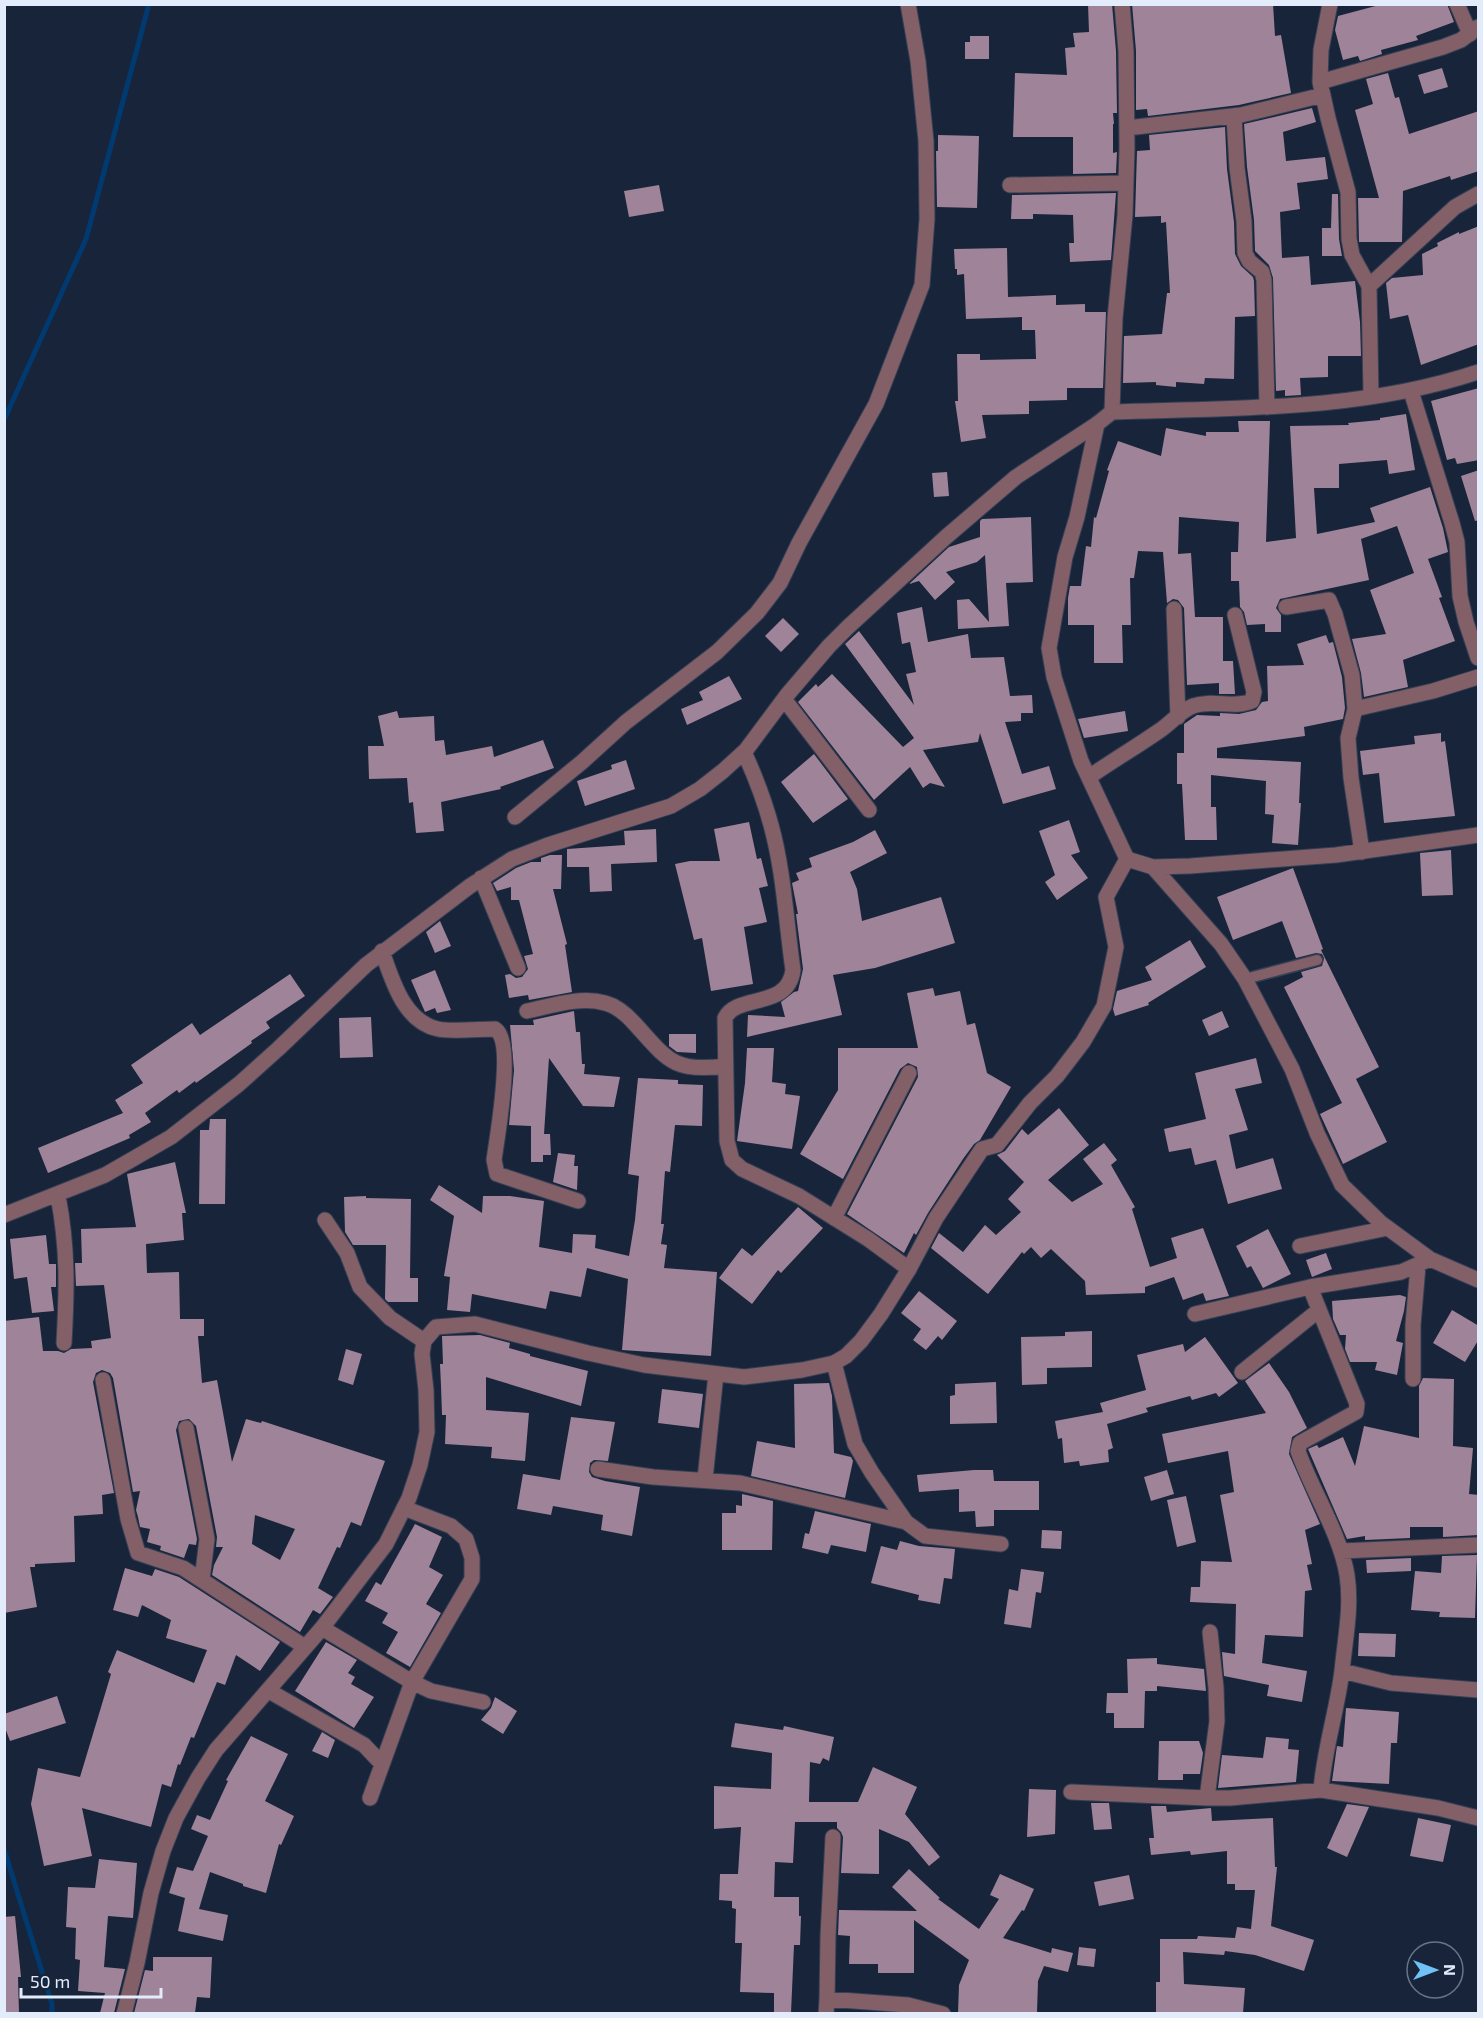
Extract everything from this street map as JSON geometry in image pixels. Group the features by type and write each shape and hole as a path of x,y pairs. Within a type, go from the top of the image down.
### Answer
{"street":[{"path":"515,817 626,722 717,652 757,613 780,583 876,404 922,285 926,241 926,141 918,61 908,4"},
{"path":"1112,412 1115,318 1121,270 1126,183 1127,128 1122,4"},
{"path":"1330,4 1321,50 1322,89 1348,192 1352,255 1369,286 1371,396"},
{"path":"1127,128 1234,116 1322,89 1443,47 1461,40 1474,30 1457,4"},
{"path":"1234,116 1236,168 1244,221 1245,254 1262,272 1264,280 1267,407"},
{"path":"1010,185 1126,183"},
{"path":"1369,286 1455,207 1479,194"},
{"path":"4,1215 58,1196 120,1168 188,1125 278,1049 382,951 481,878 512,859 530,851 671,806 700,789 744,752 829,645 946,537 1016,477 1112,412 1267,407 1333,402 1411,392 1479,372"},
{"path":"1411,392 1457,542 1460,596 1466,622 1479,658"},
{"path":"1097,423 1077,517 1065,557 1049,648 1064,715 1081,760 1126,860"},
{"path":"1286,607 1324,600 1332,603 1352,675 1355,709 1348,738 1351,778 1362,852"},
{"path":"1174,609 1178,717"},
{"path":"1089,777 1161,730 1191,707 1211,702 1245,704 1252,701 1254,692 1235,615"},
{"path":"1355,709 1433,691 1479,676"},
{"path":"784,699 869,810"},
{"path":"744,752 758,783 771,826 781,873 793,970 792,980 788,987 728,1012 725,1018 727,1141 732,1160 742,1169 800,1196 868,1239 909,1269"},
{"path":"1126,860 1153,867 1229,864 1362,852 1479,835"},
{"path":"124,2013 152,1893 176,1818 216,1750 322,1628 386,1544 404,1508 420,1465 427,1432 422,1354 424,1341 436,1327 476,1324 644,1365 744,1377 802,1370 834,1362 846,1356 861,1341 881,1314 909,1269 936,1218 982,1149 997,1146 1030,1103 1057,1076 1083,1042 1104,1006 1116,947 1106,897 1126,860"},
{"path":"1153,867 1221,944 1245,979 1292,1069 1317,1133 1342,1185 1424,1263 1479,1280"},
{"path":"481,878 518,968"},
{"path":"382,951 395,988 415,1017 422,1022 440,1030 495,1029 500,1032 505,1061 494,1160 497,1174 578,1200"},
{"path":"527,1011 573,1002 604,1002 623,1012 656,1049 676,1063 690,1067 725,1066"},
{"path":"834,1218 909,1073"},
{"path":"58,1196 63,1220 68,1286 64,1343"},
{"path":"325,1220 347,1253 360,1287 390,1318 424,1341"},
{"path":"1300,1246 1388,1228"},
{"path":"1195,1314 1310,1287 1401,1272 1424,1263"},
{"path":"1413,1379 1413,1324 1424,1263"},
{"path":"1310,1287 1355,1397 1356,1412 1300,1443 1298,1451 1341,1551 1347,1573 1349,1596 1338,1701 1323,1767 1322,1790"},
{"path":"1242,1372 1319,1310"},
{"path":"834,1362 855,1444 906,1522 925,1536 1001,1544"},
{"path":"705,1479 716,1374"},
{"path":"103,1380 128,1519 138,1553 171,1563 202,1580 305,1647"},
{"path":"186,1428 207,1539 202,1580"},
{"path":"598,1469 653,1477 705,1479 751,1485 906,1522"},
{"path":"370,1798 412,1682 472,1579 472,1558 466,1539 451,1526 404,1508"},
{"path":"1341,1551 1479,1545"},
{"path":"322,1628 431,1691 483,1702"},
{"path":"1208,1798 1217,1721 1210,1632"},
{"path":"1342,1671 1391,1683 1479,1690"},
{"path":"268,1691 364,1745 382,1764"},
{"path":"1071,1792 1230,1798 1322,1790 1438,1808 1479,1818"},
{"path":"832,1837 827,2006 908,2006 943,2013"}],"lane":[{"path":"1245,979 1317,960"}],"building":[{"path":"1088,4 1112,4 1116,51 1117,113 1113,113 1113,153 1117,152 1116,173 1073,174 1073,137 1013,137 1015,73 1067,75 1065,48 1075,47 1073,33 1089,32"},
{"path":"1132,4 1273,4 1275,36 1281,35 1291,93 1239,105 1148,116 1147,109 1136,110 1136,51"},
{"path":"1383,4 1447,4 1454,22 1416,36 1418,40 1381,50 1382,54 1360,61 1358,56 1343,60 1335,30 1338,16"},
{"path":"970,36 989,36 989,59 965,59 965,42 970,42"},
{"path":"1442,68 1448,87 1424,94 1418,75"},
{"path":"1388,73 1395,98 1399,97 1409,134 1479,111 1479,171 1451,180 1450,176 1403,191 1402,242 1359,242 1358,198 1379,198 1355,110 1373,104 1366,79"},
{"path":"1312,108 1316,122 1283,132 1286,161 1325,157 1328,179 1297,183 1300,209 1280,212 1282,258 1309,256 1311,285 1355,281 1361,356 1328,356 1328,377 1300,378 1301,395 1285,396 1285,390 1276,391 1273,278 1269,265 1255,251 1244,124"},
{"path":"1225,127 1235,254 1241,266 1253,277 1254,281 1255,316 1235,317 1234,379 1205,378 1204,384 1176,382 1176,387 1156,385 1156,382 1123,383 1124,336 1162,334 1167,293 1170,293 1166,222 1161,223 1161,216 1135,217 1137,151 1150,150 1149,135"},
{"path":"938,135 979,136 977,208 937,207"},
{"path":"659,185 664,211 629,217 624,191"},
{"path":"1116,193 1111,260 1070,262 1069,243 1074,243 1073,215 1033,214 1033,219 1011,219 1012,195"},
{"path":"1332,194 1338,194 1339,239 1342,256 1322,256 1322,228 1331,228"},
{"path":"1479,226 1479,344 1421,365 1408,315 1390,319 1386,283 1392,278 1423,275 1422,254 1459,232 1459,234"},
{"path":"1007,248 1008,297 1056,295 1056,305 1085,304 1085,312 1106,312 1103,388 1067,388 1067,400 1029,401 1029,414 982,415 986,438 961,442 955,401 958,401 957,354 980,354 980,360 1036,359 1035,330 1022,330 1022,317 966,319 964,274 957,275 954,249"},
{"path":"1479,388 1479,460 1457,464 1455,458 1447,460 1431,401"},
{"path":"1406,414 1415,470 1389,474 1387,460 1339,464 1339,488 1314,488 1317,534 1375,522 1370,508 1430,487 1448,552 1428,559 1455,641 1403,660 1408,687 1364,697 1361,673 1352,639 1386,634 1370,590 1414,573 1397,526 1361,539 1369,580 1280,599 1276,608 1281,615 1281,632 1265,632 1265,624 1247,625 1244,612 1240,607 1239,581 1231,581 1231,552 1238,552 1239,522 1179,517 1178,554 1191,553 1195,617 1223,617 1223,661 1233,661 1235,694 1219,694 1219,683 1187,685 1184,608 1178,600 1173,599 1167,603 1163,552 1138,551 1134,578 1130,578 1131,625 1122,625 1123,663 1094,663 1094,625 1068,625 1068,598 1070,586 1081,586 1086,546 1091,547 1094,517 1096,518 1109,471 1107,470 1118,441 1161,456 1166,428 1206,436 1206,432 1239,432 1238,421 1270,421 1266,542 1296,538 1290,426 1349,425 1348,423 1380,420 1380,418"},
{"path":"1479,470 1479,520 1475,521 1461,476"},
{"path":"947,472 949,496 934,497 932,473"},
{"path":"1031,517 1033,582 1006,583 1009,626 958,629 957,600 969,599 989,622 985,555 977,562 946,572 955,582 935,600 919,581 909,584 949,547 980,537 982,519"},
{"path":"922,607 928,642 968,634 971,658 1004,657 1010,696 1032,695 1033,713 1021,713 1021,721 1005,722 1022,774 1049,766 1056,789 1003,804 980,733 978,742 923,750 945,787 930,783 923,788 910,767 874,800 798,702 816,684 818,687 832,674 903,747 914,738 845,644 859,631 914,705 906,674 916,672 910,642 902,644 897,613"},
{"path":"783,618 799,634 781,652 765,636"},
{"path":"1326,635 1329,643 1333,642 1342,677 1345,708 1343,719 1304,727 1305,736 1217,748 1217,758 1301,762 1298,845 1272,843 1274,815 1265,814 1266,781 1211,775 1211,807 1216,807 1217,840 1185,840 1182,784 1177,784 1177,753 1184,753 1184,724 1197,715 1220,716 1220,713 1239,714 1256,710 1262,702 1268,701 1267,666 1304,665 1297,644"},
{"path":"729,676 742,699 687,725 681,709 703,700 699,692"},
{"path":"397,711 399,718 434,716 435,741 444,740 446,755 492,746 494,757 543,740 554,768 500,787 501,789 441,802 444,831 416,833 413,802 409,803 407,778 369,779 368,746 384,746 378,716"},
{"path":"1125,711 1128,731 1084,738 1078,719"},
{"path":"1441,733 1441,742 1445,741 1455,816 1384,823 1379,773 1363,775 1360,751 1415,744 1414,736"},
{"path":"814,754 848,799 813,823 781,782"},
{"path":"626,760 635,789 585,806 577,781 612,769 611,765"},
{"path":"1069,820 1080,852 1071,855 1088,878 1057,900 1045,882 1055,875 1039,831"},
{"path":"749,822 757,859 761,858 768,886 759,888 767,922 744,927 753,984 711,991 702,938 694,940 675,864 690,861 720,861 714,829"},
{"path":"656,829 657,862 611,864 612,891 590,892 589,867 567,867 567,849 625,845 624,831"},
{"path":"875,830 887,853 850,872 857,889 862,921 941,897 955,943 875,968 833,975 842,1015 747,1037 748,1015 785,1017 781,1002 798,991 803,969 796,914 798,914 792,883 799,880 796,873 812,867 809,858 853,842"},
{"path":"1451,850 1453,895 1422,896 1420,853"},
{"path":"562,855 561,889 553,889 567,944 565,945 572,992 529,1000 528,995 509,998 505,975 522,977 528,969 524,956 533,954 519,900 511,900 511,887 497,891 493,883 516,868 531,862 541,862 541,858"},
{"path":"1293,868 1323,949 1321,950 1379,1067 1356,1079 1387,1142 1343,1164 1320,1114 1342,1103 1284,987 1303,977 1301,972 1322,966 1324,958 1322,954 1316,953 1296,958 1282,921 1233,940 1217,897"},
{"path":"440,921 451,946 435,953 426,932"},
{"path":"1190,940 1206,967 1148,1003 1149,1005 1115,1016 1113,1009 1117,991 1152,980 1145,967"},
{"path":"435,970 451,1010 437,1013 435,1008 425,1012 411,980"},
{"path":"290,974 305,996 266,1022 270,1028 251,1041 252,1043 196,1083 195,1081 179,1093 177,1090 145,1113 151,1122 129,1135 130,1138 48,1173 38,1148 123,1113 115,1100 143,1083 131,1065 192,1023 200,1035"},
{"path":"933,988 935,996 960,991 967,1025 975,1023 987,1073 1011,1087 980,1140 974,1144 963,1159 916,1235 914,1233 904,1253 847,1214 918,1077 917,1067 908,1063 900,1069 843,1179 800,1154 838,1090 838,1048 918,1048 907,993"},
{"path":"574,1011 576,1032 580,1032 582,1064 585,1064 584,1074 620,1077 614,1107 583,1106 549,1058 544,1134 550,1134 551,1155 543,1155 543,1162 531,1162 531,1126 509,1125 514,1070 510,1025 534,1025 533,1020"},
{"path":"1222,1011 1229,1027 1209,1036 1202,1020"},
{"path":"371,1017 373,1057 340,1058 339,1018"},
{"path":"669,1034 696,1034 696,1053 677,1052 669,1046"},
{"path":"747,1048 774,1048 772,1082 786,1084 785,1094 800,1096 792,1149 737,1141"},
{"path":"1256,1058 1262,1083 1235,1089 1248,1130 1229,1135 1236,1169 1273,1158 1282,1189 1228,1204 1216,1160 1195,1165 1191,1148 1169,1152 1164,1129 1206,1119 1195,1073"},
{"path":"638,1078 678,1080 678,1084 703,1085 702,1126 675,1125 670,1172 665,1171 661,1224 664,1224 661,1244 667,1245 664,1268 717,1272 711,1356 622,1350 628,1279 587,1268 581,1297 550,1291 546,1309 472,1294 470,1312 447,1310 450,1277 444,1276 454,1216 430,1200 439,1185 482,1213 483,1196 510,1196 544,1201 539,1247 572,1253 573,1234 596,1235 595,1248 629,1256 639,1176 628,1174"},
{"path":"1059,1108 1089,1145 1048,1180 1072,1202 1103,1184 1083,1159 1104,1143 1117,1160 1111,1165 1135,1207 1132,1209 1150,1267 1177,1258 1171,1238 1203,1228 1229,1296 1206,1301 1203,1293 1183,1300 1174,1277 1145,1287 1145,1293 1086,1295 1085,1281 1051,1249 1041,1258 1031,1247 1024,1254 1022,1252 988,1294 931,1248 939,1233 963,1252 985,1225 996,1235 1021,1212 1008,1199 1024,1182 997,1155 1005,1151 1022,1129 1028,1135"},
{"path":"210,1119 226,1119 225,1204 199,1204 200,1130 209,1130"},
{"path":"558,1153 575,1155 574,1166 578,1166 577,1190 553,1182"},
{"path":"175,1162 186,1213 182,1213 184,1240 146,1244 147,1273 179,1272 180,1319 204,1319 204,1336 198,1336 202,1383 217,1380 232,1462 246,1419 261,1423 262,1421 385,1461 361,1526 351,1522 318,1588 333,1597 320,1614 313,1610 300,1632 212,1575 223,1547 216,1547 217,1537 196,1426 189,1419 179,1421 176,1430 197,1539 196,1545 189,1544 184,1558 160,1550 161,1546 147,1542 150,1529 140,1527 136,1510 140,1491 133,1492 113,1378 110,1373 102,1370 96,1373 93,1382 114,1493 102,1495 103,1514 74,1516 75,1562 35,1564 35,1567 30,1567 37,1607 4,1613 4,1321 39,1317 43,1351 64,1353 71,1349 92,1348 91,1341 111,1338 104,1285 76,1286 75,1263 82,1263 81,1229 136,1227 127,1174","holes":["255,1515 295,1529 280,1560 252,1544"]},
{"path":"366,1196 366,1198 411,1199 410,1278 418,1278 418,1302 388,1302 385,1299 386,1245 353,1245 345,1232 344,1197"},
{"path":"798,1207 823,1228 781,1273 778,1270 752,1304 719,1278 742,1248 752,1256"},
{"path":"1268,1229 1291,1274 1263,1288 1251,1266 1247,1268 1236,1246"},
{"path":"46,1235 49,1264 56,1264 56,1287 51,1287 54,1311 32,1313 27,1277 14,1279 10,1239"},
{"path":"1326,1253 1332,1269 1312,1277 1306,1260"},
{"path":"919,1291 957,1321 942,1340 938,1336 926,1350 913,1340 921,1329 901,1313"},
{"path":"1400,1295 1406,1297 1396,1341 1403,1343 1397,1375 1375,1370 1377,1362 1350,1362 1345,1349 1346,1335 1340,1335 1333,1319 1332,1301"},
{"path":"1452,1310 1479,1326 1479,1339 1465,1362 1433,1343"},
{"path":"1092,1331 1092,1367 1047,1368 1047,1384 1022,1385 1021,1337 1065,1336 1065,1332"},
{"path":"480,1335 510,1343 509,1348 530,1354 530,1356 588,1371 581,1406 486,1377 486,1410 529,1413 525,1461 491,1458 492,1447 445,1444 446,1415 442,1415 440,1364 443,1364 442,1336"},
{"path":"1205,1337 1238,1383 1219,1397 1216,1393 1192,1400 1190,1396 1146,1408 1148,1412 1107,1424 1113,1448 1108,1450 1109,1462 1080,1466 1079,1461 1064,1463 1062,1438 1058,1439 1055,1421 1103,1412 1100,1403 1146,1390 1137,1355 1183,1344 1185,1352"},
{"path":"346,1349 362,1354 353,1385 338,1380"},
{"path":"1269,1363 1289,1392 1307,1428 1292,1437 1289,1454 1320,1524 1305,1530 1312,1564 1307,1565 1312,1590 1305,1591 1303,1637 1265,1635 1262,1663 1307,1671 1302,1702 1267,1696 1269,1685 1224,1676 1222,1652 1235,1654 1236,1604 1190,1602 1191,1587 1200,1587 1201,1561 1232,1562 1220,1495 1234,1492 1228,1451 1168,1463 1162,1434 1266,1413 1245,1381"},
{"path":"1423,1378 1454,1379 1453,1446 1473,1448 1469,1494 1479,1495 1479,1535 1443,1537 1443,1527 1410,1527 1410,1538 1365,1540 1365,1536 1347,1539 1308,1449 1317,1445 1319,1448 1343,1437 1355,1466 1364,1426 1419,1438 1419,1386"},
{"path":"996,1382 997,1423 950,1424 950,1396 955,1395 955,1384"},
{"path":"829,1383 832,1396 834,1453 851,1457 853,1461 845,1498 751,1476 757,1441 795,1448 794,1384"},
{"path":"662,1389 703,1394 699,1428 658,1423"},
{"path":"571,1417 615,1422 608,1461 594,1460 590,1463 589,1472 592,1477 605,1481 640,1487 632,1536 601,1530 603,1515 553,1506 551,1515 517,1509 523,1474 560,1480"},
{"path":"993,1470 994,1481 1039,1481 1039,1510 994,1510 994,1526 976,1527 975,1511 959,1512 959,1489 919,1492 917,1475"},
{"path":"1167,1470 1174,1494 1151,1501 1144,1477"},
{"path":"742,1494 773,1501 772,1550 722,1550 722,1513 736,1513 736,1505 742,1506"},
{"path":"1186,1496 1196,1542 1177,1547 1167,1500"},
{"path":"815,1511 871,1524 866,1552 831,1545 828,1554 802,1548 805,1533 809,1534"},
{"path":"415,1524 442,1537 429,1567 443,1575 426,1604 441,1613 410,1667 386,1653 398,1632 382,1623 388,1613 365,1601 376,1582 381,1585"},
{"path":"1042,1530 1062,1531 1061,1549 1041,1548"},
{"path":"900,1541 919,1546 955,1549 952,1579 944,1578 940,1604 918,1600 919,1595 871,1583 881,1546 897,1550"},
{"path":"1477,1555 1475,1618 1439,1617 1440,1612 1411,1610 1415,1571 1441,1573 1442,1556"},
{"path":"1411,1558 1411,1571 1367,1573 1366,1560"},
{"path":"125,1568 152,1576 155,1569 179,1577 280,1642 260,1671 236,1655 225,1685 217,1682 194,1738 191,1737 180,1765 178,1764 171,1787 162,1784 151,1827 82,1808 92,1856 44,1866 31,1804 38,1768 80,1777 111,1674 108,1672 117,1650 194,1683 207,1650 166,1638 171,1620 142,1605 138,1617 113,1610"},
{"path":"1021,1569 1044,1572 1041,1593 1036,1592 1031,1628 1004,1624 1009,1589 1018,1591"},
{"path":"1359,1633 1396,1634 1395,1657 1358,1656"},
{"path":"326,1642 357,1660 348,1673 355,1677 351,1684 374,1697 354,1728 295,1691"},
{"path":"1157,1658 1157,1664 1204,1669 1206,1691 1157,1686 1157,1691 1145,1691 1144,1728 1114,1728 1114,1713 1106,1713 1107,1693 1128,1693 1127,1659"},
{"path":"57,1696 66,1723 10,1741 4,1725 4,1714"},
{"path":"495,1697 517,1711 503,1734 481,1720 491,1708"},
{"path":"1346,1708 1399,1712 1397,1743 1391,1743 1389,1784 1332,1781 1337,1746 1343,1747"},
{"path":"735,1723 783,1730 784,1726 834,1737 829,1761 823,1758 820,1764 810,1762 809,1802 858,1802 873,1767 917,1787 905,1814 940,1857 929,1866 909,1842 879,1829 879,1874 841,1873 843,1837 837,1828 837,1822 795,1822 793,1863 775,1862 774,1897 799,1897 800,1945 794,1945 791,2013 774,2013 774,1993 740,1992 742,1943 735,1943 736,1909 732,1908 732,1901 719,1900 720,1874 738,1874 741,1827 714,1829 714,1786 771,1789 772,1753 731,1747"},
{"path":"322,1732 335,1740 328,1758 312,1751"},
{"path":"251,1736 288,1754 265,1801 294,1816 281,1845 279,1844 266,1893 210,1872 199,1909 228,1915 223,1941 178,1931 185,1898 169,1893 177,1867 193,1871 208,1836 191,1829 197,1815 210,1820 228,1781 226,1780"},
{"path":"1266,1737 1289,1739 1288,1749 1299,1750 1296,1782 1218,1788 1222,1755 1263,1758"},
{"path":"1159,1741 1199,1741 1203,1753 1200,1774 1183,1774 1183,1780 1158,1780"},
{"path":"1029,1789 1056,1790 1055,1834 1027,1837"},
{"path":"1091,1803 1109,1803 1112,1829 1094,1830"},
{"path":"1347,1804 1369,1807 1347,1857 1327,1848"},
{"path":"1151,1806 1166,1806 1167,1812 1211,1808 1212,1821 1273,1818 1275,1867 1277,1867 1271,1926 1314,1940 1304,1971 1255,1955 1225,1951 1224,1955 1183,1952 1184,1984 1245,1988 1243,2013 1156,2013 1156,1982 1160,1982 1160,1939 1197,1939 1198,1936 1235,1938 1237,1927 1251,1929 1255,1890 1235,1890 1235,1884 1227,1884 1227,1851 1191,1855 1190,1851 1151,1855 1149,1838 1154,1838"},
{"path":"1418,1818 1451,1825 1443,1862 1410,1856"},
{"path":"99,1859 137,1863 133,1918 108,1916 104,1967 125,1969 114,2013 100,2013 105,1993 78,1991 80,1960 75,1959 76,1928 66,1927 68,1887 95,1888"},
{"path":"909,1869 940,1898 938,1899 979,1929 999,1899 990,1895 1000,1874 1034,1889 1024,1911 1022,1910 1003,1938 1051,1953 1052,1948 1073,1953 1068,1972 1044,1966 1038,1981 1037,2013 958,2013 959,1985 969,1960 914,1920 914,1973 878,1973 878,1964 849,1964 850,1936 838,1935 839,1910 917,1911 892,1887"},
{"path":"1129,1875 1134,1899 1099,1906 1094,1882"},
{"path":"15,1916 21,1977 18,1977 19,2013 4,2013 4,1917"},
{"path":"1079,1947 1096,1949 1094,1967 1077,1965"},
{"path":"153,1957 212,1957 210,1998 197,1997 195,2013 134,2013 145,1970 153,1971"}],"waterway":[{"path":"4,420 86,239 149,4"},
{"path":"4,1849 52,2004 52,2014"}]}
